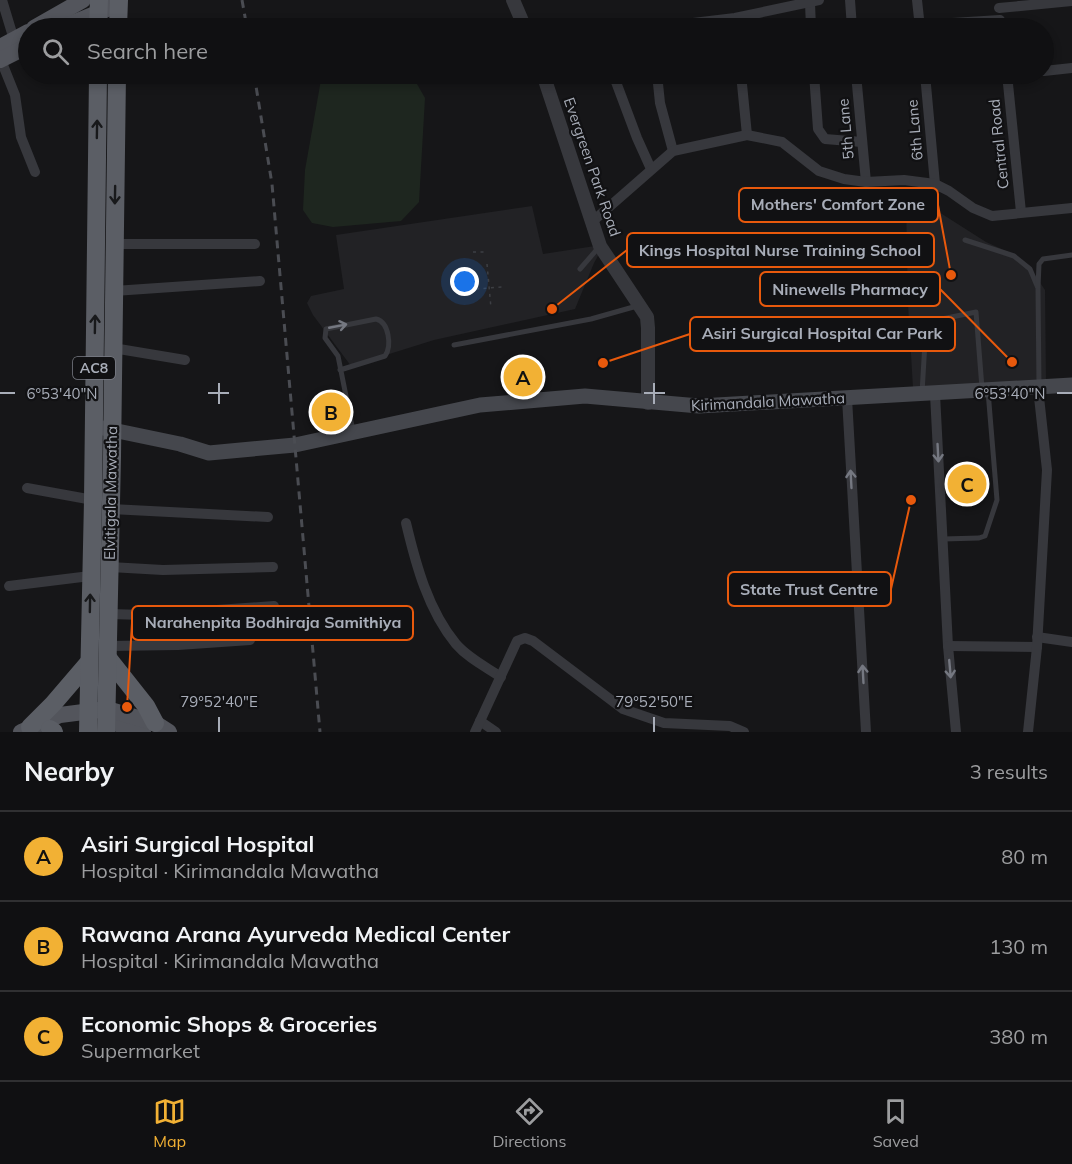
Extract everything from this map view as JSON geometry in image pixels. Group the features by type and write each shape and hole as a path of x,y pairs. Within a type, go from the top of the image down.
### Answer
{"highway":[{"path":"120,18 124,2"},
{"name":"Elvitigala Mawatha","path":"97,721 89,662 98,84"},
{"name":"Elvitigala Mawatha","path":"97,721 108,652 117,84"},
{"path":"108,652 146,706 156,729"},
{"path":"39,730 53,704 89,662"}],"main road":[{"path":"52,18 83,0"},
{"path":"99,14 124,2"},
{"path":"0,60 15,46"},
{"name":"Kirimandala Mawatha","path":"94,427 180,444 209,453 295,445 480,405 585,396 699,406 928,395 1072,385"},
{"path":"39,730 60,715 156,729"}],"street":[{"path":"2,0 15,46"},
{"path":"513,0 521,18"},
{"path":"850,0 851,18"},
{"path":"917,0 919,18"},
{"path":"999,4 1072,1"},
{"path":"755,18 815,2 813,18"},
{"path":"0,60 15,95 21,137 35,172"},
{"path":"1054,70 1072,68"},
{"name":"Evergreen Park Road","path":"546,84 600,246 647,317 648,403"},
{"path":"617,84 651,169"},
{"path":"658,84 660,102 673,151"},
{"path":"742,84 747,135"},
{"path":"815,84 820,135 825,139 862,142"},
{"name":"5th Lane","path":"857,84 866,182"},
{"name":"6th Lane","path":"926,84 935,184"},
{"name":"Central Road","path":"1008,84 1021,212"},
{"path":"593,220 673,151 747,135 782,142 819,171 844,179 866,182 904,180 935,184 973,208 992,216 1072,208"},
{"path":"114,244 255,244"},
{"path":"114,291 260,281"},
{"path":"113,348 185,360"},
{"path":"1028,732 1037,642 1047,470 1039,388"},
{"path":"928,395 942,539 956,732"},
{"path":"847,398 866,732"},
{"path":"27,488 93,500"},
{"path":"111,509 268,517"},
{"path":"406,523 417,568 455,643 468,656 501,677"},
{"path":"110,567 163,570 273,567"},
{"path":"9,586 90,576"},
{"path":"109,614 145,615 274,606"},
{"path":"475,732 518,641 525,638 533,641 623,709 664,723 730,726 744,732"},
{"path":"108,652 250,640"},
{"path":"948,645 1072,642"},
{"path":"480,721 496,732"}],"lane":[{"path":"965,240 1014,256 1030,269 1038,288"},
{"path":"580,269 600,246"},
{"path":"1039,388 1039,264 1043,259 1072,255"},
{"path":"454,345 591,319 639,306"},
{"path":"928,395 926,325 932,321 976,312 997,500 986,536 942,539"},
{"path":"340,370 385,356 389,349 386,324 376,319 326,329 325,339 337,352 340,370 353,432"}],"path":[{"path":"473,252 486,252"},
{"path":"487,264 491,308"},
{"path":"476,289 502,287"}],"shaded area":[{"path":"320,84 417,84 425,98 419,202 401,221 333,227 312,223 303,210 305,170"},
{"path":"906,200 920,200 986,242 1015,255 1031,269 1045,290 1046,381 913,388 908,304"},
{"path":"532,206 543,254 595,246 599,254 575,309 434,340 351,366 313,315 307,303 311,296 344,289 336,235"}],"railway":[{"path":"242,0 245,18"},
{"path":"256,84 272,184 320,732"}],"place":[{"name":"Mothers' Comfort Zone","path":"951,275"},
{"name":"Kings Hospital Nurse Training School","path":"552,309"},
{"name":"Ninewells Pharmacy","path":"1012,362"},
{"name":"Asiri Surgical Hospital Car Park","path":"603,363"},
{"name":"Asiri Surgical Hospital","path":"523,377"},
{"name":"Rawana Arana Ayurveda Medical Center","path":"331,412"},
{"name":"Economic Shops & Groceries","path":"967,484"},
{"name":"State Trust Centre","path":"911,500"},
{"name":"Narahenpita Bodhiraja Samithiya","path":"127,707"}]}
